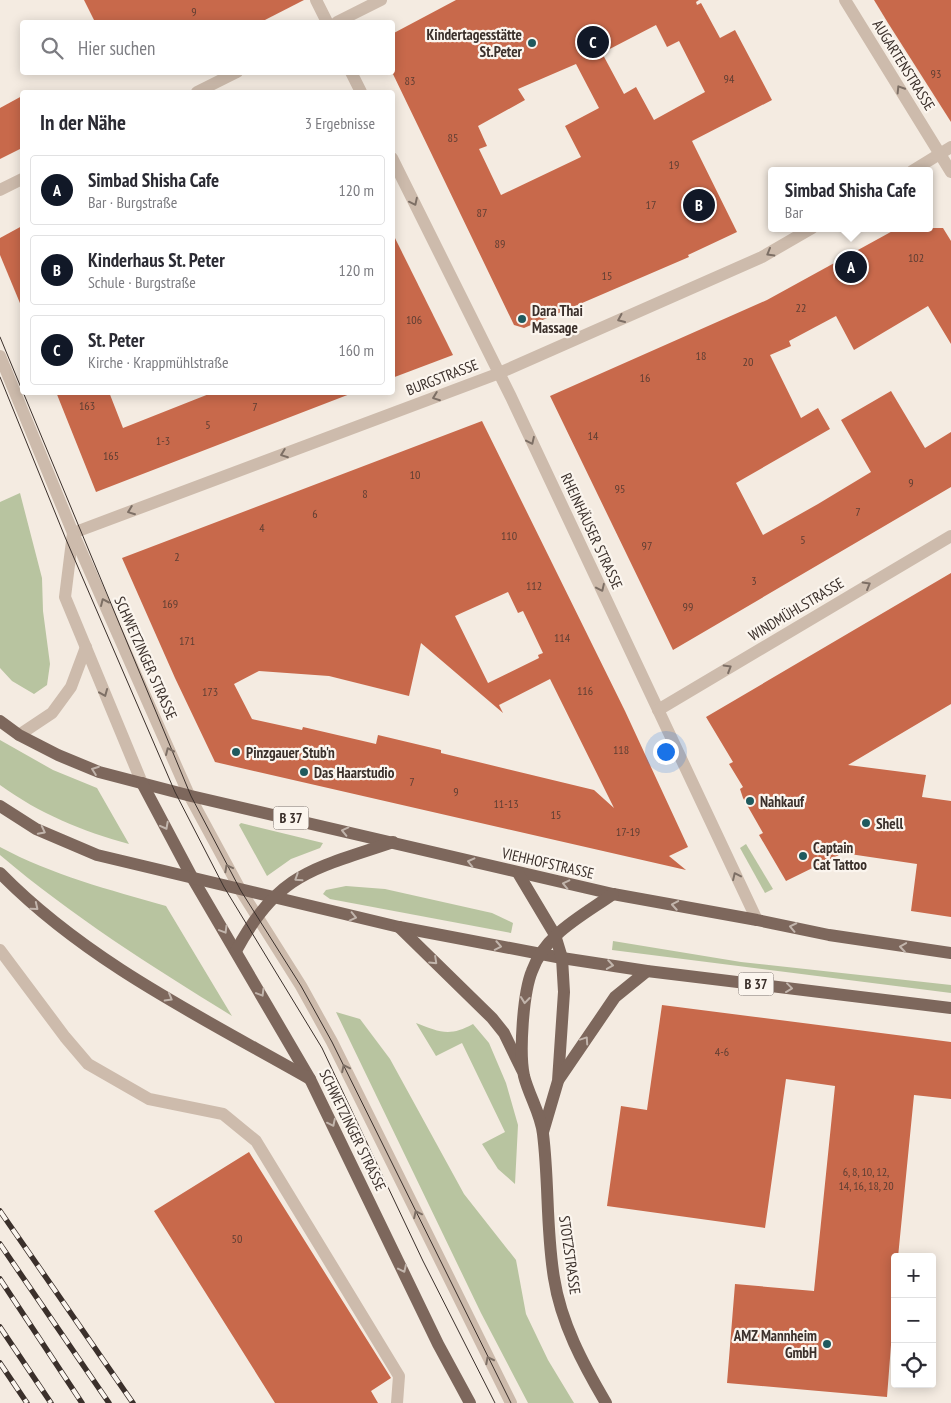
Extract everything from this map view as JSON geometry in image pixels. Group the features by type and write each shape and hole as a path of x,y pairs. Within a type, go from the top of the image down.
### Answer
{"main road":[{"name":"B 37","path":"0,720 19,735 58,755 91,768 142,784"},
{"name":"VIEHHOFSTRASSE","path":"142,784 613,894 829,935 951,953"},
{"name":"SCHWETZINGER STRASSE","path":"142,784 193,879 310,1079 438,1344 470,1403"},
{"name":"B 37","path":"0,806 36,829 83,850 241,891 399,927 539,954 647,971 951,1008"},
{"path":"236,951 256,915 272,898 308,871 393,842"},
{"path":"0,873 30,904 122,971 310,1079"},
{"name":"STOTZSTRASSE","path":"518,873 555,935 562,958 564,992 558,1081 543,1132"},
{"name":"STOTZSTRASSE","path":"606,1403 584,1366 566,1326 554,1279 546,1200 543,1132 524,1075 525,996 532,970 539,954 555,935 613,894"},
{"path":"399,927 492,1018 504,1034 524,1075"},
{"path":"558,1081 615,998 647,971"}],"street":[{"path":"316,0 326,20"},
{"path":"340,20 381,0"},
{"name":"AUGARTENSTRASSE","path":"845,0 946,151 951,172"},
{"path":"201,90 231,75"},
{"path":"352,75 359,90"},
{"path":"919,167 946,151"},
{"name":"RHEINHÄUSER STRASSE","path":"395,164 497,374 511,397 757,920"},
{"path":"0,190 20,180"},
{"name":"BURGSTRASSE","path":"73,533 497,374 762,257 805,232"},
{"name":"SCHWETZINGER STRASSE","path":"0,356 73,533 189,795 241,891 301,986 332,1042 512,1403"},
{"name":"SCHWETZINGER STRASSE","path":"73,533 66,597 142,784"},
{"name":"WINDMÜHLSTRASSE","path":"658,710 951,536"},
{"path":"19,735 52,713 71,687 86,648"},
{"path":"0,950 65,1037 88,1064 150,1099 223,1114 256,1141 400,1376 397,1403"}],"green space":[{"path":"20,493 42,578 43,611 50,664 47,685 34,694 12,681 0,668 0,502"},
{"path":"0,740 53,770 97,788 129,844 95,833 46,813 0,785"},
{"path":"241,823 323,843 320,848 291,859 267,876 239,825"},
{"path":"746,844 773,889 765,893 740,848"},
{"path":"0,847 61,874 166,906 232,1016 142,959 55,899 0,855"},
{"path":"346,886 385,889 492,913 513,923 511,933 330,899 323,894 326,890"},
{"path":"613,941 741,962 951,985 951,993 612,950"},
{"path":"336,1012 360,1019 390,1059 464,1194 516,1260 526,1314 548,1360 574,1403 528,1403 481,1313"},
{"path":"416,1023 444,1032 458,1031 473,1024 489,1043 506,1083 518,1125 515,1184 498,1169 482,1144 505,1132 462,1043 436,1056"}],"building":[{"path":"84,0 304,0 265,20 94,20"},
{"path":"456,0 699,0 696,2 697,5 701,3 720,38 735,30 772,100 692,141 737,232 688,255 689,257 524,328 514,325 393,75 395,75 395,32","holes":["656,25 667,47 679,41 705,92 654,120 636,87 624,94 602,53","576,64 599,108 565,126 581,157 501,195 479,149 487,146 478,126 525,100 518,89"]},
{"path":"874,0 951,0 951,122 888,23"},
{"path":"20,97 20,149 0,159 0,108"},
{"path":"20,227 20,303 0,255 0,238"},
{"path":"933,228 943,228 951,241 951,344 928,306 854,350 836,316 789,341 791,346 770,355 801,418 818,408 830,429 736,483 763,535 818,504 871,472 841,420 891,391 925,448 951,432 951,487 673,650 550,396 767,300 891,232 933,232"},
{"path":"395,238 453,355 395,377"},
{"path":"57,395 110,395 123,428 206,395 347,395 96,492"},
{"path":"482,421 625,711 688,847 669,856 686,870 215,762 175,678 122,558","holes":["508,592 518,613 523,611 543,653 538,655 539,658 488,683 455,616","421,643 503,713 499,705 550,679 614,808 594,790 441,753 441,750 378,735 376,744 303,727 302,730 252,719 234,684 259,671 329,676 409,696"]},
{"path":"951,573 951,704 848,765 926,775 922,797 951,801 951,917 911,911 917,864 843,853 786,881 759,835 763,833 743,798 740,789 743,787 729,764 733,762 706,717"},
{"path":"662,1005 951,1042 951,1099 914,1095 898,1253 891,1253 891,1345 887,1397 727,1383 735,1284 814,1291 835,1086 786,1079 765,1228 607,1206 621,1106 647,1110"},
{"path":"249,1152 391,1378 371,1391 378,1403 275,1403 154,1211"}],"tram line":[{"path":"0,337 20,385"},
{"path":"0,377 65,537 175,792 224,887 322,1048 423,1261 495,1403"},
{"path":"24,395 191,796 241,891 301,986 332,1042 511,1403"}],"railway":[{"path":"0,1211 133,1403"},
{"path":"0,1244 109,1403"},
{"path":"0,1279 82,1403"},
{"path":"0,1327 51,1403"},
{"path":"0,1363 27,1403"}],"place":[{"name":"St. Peter","path":"593,42"},
{"name":"Kindertagesstätte St.Peter","path":"532,43"},
{"name":"Kinderhaus St. Peter","path":"699,205"},
{"name":"Simbad Shisha Cafe","path":"851,267"},
{"name":"Dara Thai Massage","path":"522,319"},
{"name":"Pinzgauer Stub'n","path":"236,752"},
{"name":"Das Haarstudio","path":"304,772"},
{"name":"Nahkauf","path":"750,801"},
{"name":"Shell","path":"866,823"},
{"name":"Captain Cat Tattoo","path":"803,856"},
{"name":"AMZ Mannheim GmbH","path":"827,1344"}]}
